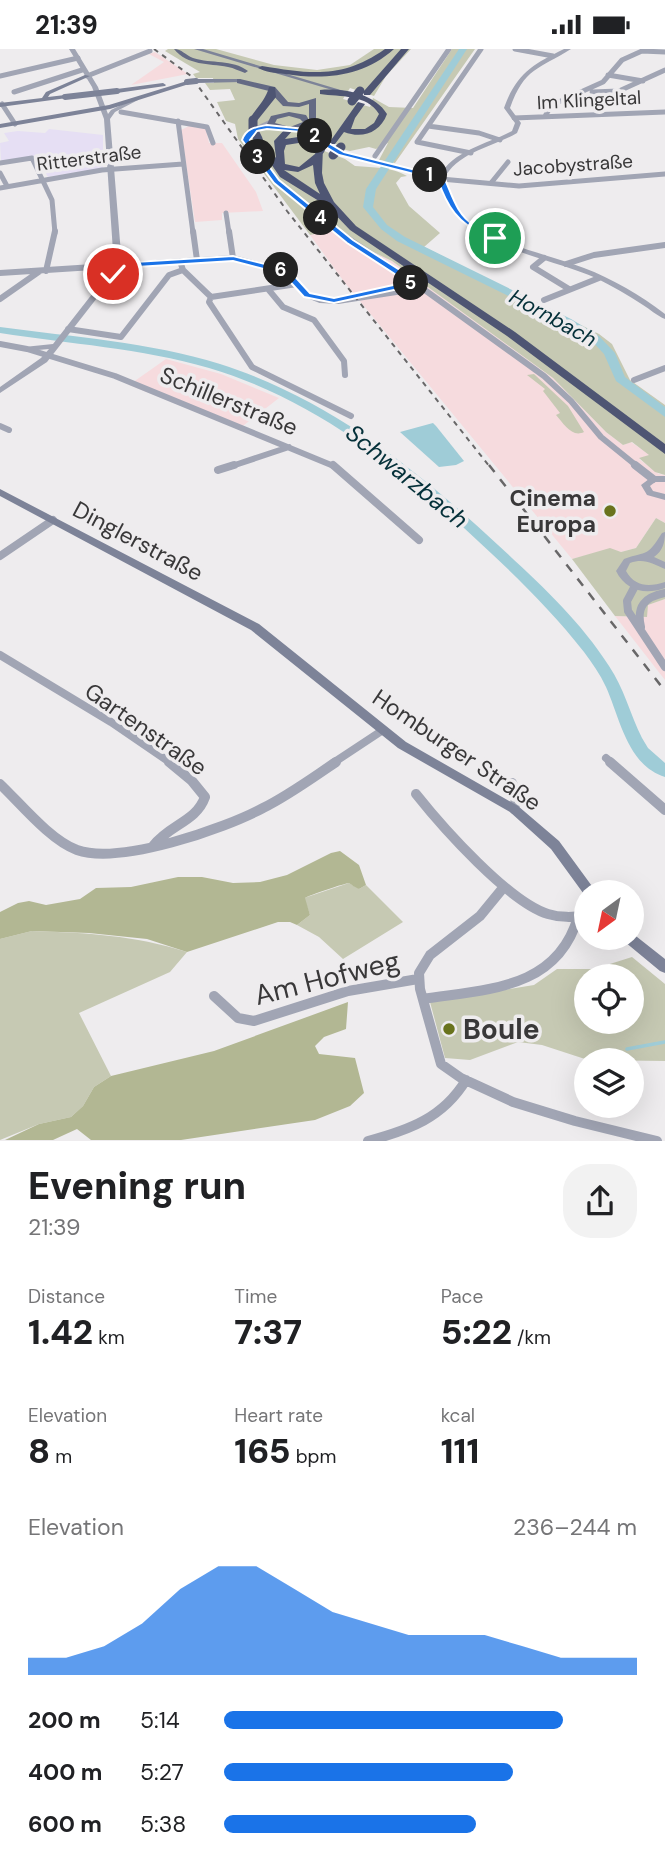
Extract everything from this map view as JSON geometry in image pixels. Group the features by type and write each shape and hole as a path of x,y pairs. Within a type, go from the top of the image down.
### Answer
{"highway":[{"path":"262,68 288,74 349,73 368,66 390,49"},
{"path":"334,208 320,184 326,146 397,49"},
{"path":"364,92 405,49"},
{"path":"272,90 272,97 258,111 255,129 281,166 295,170 309,166 351,117"},
{"path":"277,159 282,143 307,139 326,146 379,129 389,117 387,107 380,102 341,91"},
{"path":"316,96 342,93 372,102 380,107 383,114 376,126 361,133 346,130 356,103"},
{"path":"275,123 277,159 283,175 334,208 364,236 511,334 665,450"},
{"path":"277,159 279,139 299,125"},
{"path":"326,146 328,179 336,197 363,226 520,331 665,439"}],"main road":[{"path":"177,49 186,58 229,64 245,71 246,78 240,81"},
{"path":"197,49 262,68"},
{"path":"42,100 85,73"},
{"path":"288,74 304,81 316,96 312,126 326,146"},
{"path":"1,104 214,80 240,81 272,90 283,103 290,105 341,91"},
{"path":"0,126 104,108 187,82"},
{"path":"57,89 56,94 64,97"},
{"path":"272,90 275,123"},
{"path":"275,123 305,109 316,96"},
{"path":"299,125 316,96"},
{"path":"275,106 290,114 299,125"},
{"path":"275,123 299,125"},
{"name":"Dinglerstraße","path":"0,492 256,628"},
{"name":"Homburger Straße","path":"256,628 383,730 428,761 483,789 514,809 555,845 581,880"},
{"path":"644,949 665,967"}],"street":[{"path":"0,391 37,367 118,266 107,119 104,108 72,49"},
{"path":"377,159 449,49"},
{"path":"471,153 417,142 481,49"},
{"path":"515,49 553,56"},
{"path":"442,179 451,164 517,130 518,123 506,108 517,82 526,72 568,49"},
{"path":"13,92 85,73 150,51"},
{"path":"545,116 550,106 603,82 619,62 639,52 665,52"},
{"path":"0,76 78,58"},
{"path":"15,65 23,70"},
{"path":"592,92 616,92 665,69"},
{"path":"608,75 643,81"},
{"path":"107,119 113,111 135,100"},
{"path":"1,104 15,124"},
{"path":"121,112 207,127 213,143"},
{"name":"Im Klingeltal","path":"514,118 665,112"},
{"path":"178,121 197,260"},
{"path":"275,123 255,129 246,140 282,187 350,242 422,288 544,376 571,401 601,437 653,479"},
{"path":"299,125 326,146 342,153 377,159 442,179"},
{"path":"428,126 479,132 500,140"},
{"path":"0,163 30,158 44,179 57,213 43,271 10,289 0,299"},
{"path":"491,183 508,162"},
{"name":"Ritterstraße","path":"3,187 111,169 183,164"},
{"path":"0,173 3,187"},
{"name":"Jacobystraße","path":"442,179 519,186 665,174"},
{"path":"442,179 451,204 468,225 542,259 566,264 599,278 663,313"},
{"path":"226,213 233,258"},
{"path":"566,264 594,255 665,245"},
{"path":"0,272 233,258 286,272 307,295 320,300 334,301 414,283"},
{"path":"542,259 532,265 569,289"},
{"path":"180,261 183,270 211,297"},
{"path":"65,332 121,337 169,275 183,270"},
{"path":"544,300 599,278"},
{"path":"211,297 297,284"},
{"path":"360,296 422,288"},
{"path":"268,289 284,307 314,320 344,361 345,375"},
{"path":"211,297 209,302 252,367 351,416"},
{"name":"Schillerstraße","path":"0,344 27,349 127,380 334,465 419,540"},
{"path":"27,349 55,346"},
{"path":"634,380 665,368"},
{"path":"0,426 9,430"},
{"path":"218,470 289,447"},
{"path":"663,500 645,488 646,483 653,479 665,479"},
{"path":"0,556 53,520"},
{"path":"664,588 635,586 625,580 621,567 627,561 645,558 655,552 665,535"},
{"path":"645,558 664,565 665,549"},
{"path":"635,586 627,607 665,667"},
{"path":"643,633 638,620 641,603 664,588"},
{"name":"Gartenstraße","path":"0,655 138,741 197,785 205,797 200,811 163,833 153,846"},
{"path":"2,790 76,850 102,855 153,846 259,810 383,730"},
{"path":"606,758 665,810"},
{"path":"512,783 517,799 514,809"},
{"path":"416,794 433,817 467,848 503,888 520,901 543,911 574,915"},
{"name":"Am Hofweg","path":"503,888 480,916 430,955 418,979 441,1064 467,1080 550,1112 657,1140"},
{"path":"423,999 505,984 541,972 551,965 574,929"},
{"name":"Am Hofweg","path":"214,996 238,1018 254,1021 348,991 418,979"},
{"path":"368,1140 424,1123 449,1106 467,1080"}],"shaded area":[{"path":"155,52 188,74 131,85 164,62 149,54"},
{"path":"189,126 206,129 209,143 222,143 256,192 263,211 222,213 222,220 195,222 181,130"},
{"path":"49,129 103,135 103,168 48,177 36,156 1,161 0,143 9,141 4,133 45,133"},
{"path":"339,229 392,261 553,378 606,432 623,445 631,442 650,455 639,459 659,474 665,475 665,523 656,518 636,548 621,552 610,549 572,559 345,283 310,235"},
{"path":"166,359 221,374 279,398 239,429 129,385"},
{"path":"665,599 665,680 615,616 646,617 648,605"}],"green space":[{"path":"216,49 274,65 317,70 350,65 374,49 411,49 386,76 374,96 350,88 343,99 370,107 373,98 389,107 413,108 452,49 475,49 395,163 379,160 388,143 376,149 369,147 350,151 342,149 321,132 314,147 345,159 355,166 388,169 407,176 401,177 396,183 409,206 440,233 424,247 599,334 612,344 630,380 665,405 665,475 655,472 639,458 649,455 632,442 623,445 606,432 553,378 392,261 365,248 339,229 310,235 238,139 235,124 226,121 217,102 235,100 230,89 210,90 205,83 214,83 213,78 196,78 193,74 200,72 165,51"},
{"path":"534,374 568,406 584,432 576,433 568,429 556,415 560,413 543,391 545,389 527,375"},
{"path":"656,518 665,523 665,599 648,605 647,617 615,616 572,559 610,548 621,552 636,548"},
{"path":"340,851 359,865 366,885 359,889 349,883 305,898 310,915 297,925 278,922 187,952 147,939 89,933 32,931 0,939 0,912 18,903 29,901 46,905 80,899 96,888 131,887 178,877 202,877 233,883 260,882 287,875"},
{"path":"349,883 359,889 366,885 403,922 343,959 319,937 297,925 310,915 304,898"},
{"path":"32,931 129,938 187,952 170,972 79,1013 111,1076 94,1087 83,1106 71,1117 39,1124 0,1140 0,939"},
{"path":"632,957 641,964 610,964"},
{"path":"644,967 665,984 665,1061 644,1061 644,1048 574,1048 574,1055 542,1045 518,1042 470,1060 445,1058 430,1002 534,985 557,969 574,969 574,1034 644,1034"},
{"path":"348,1002 346,1029 324,1037 315,1046 319,1054 355,1058 364,1093 350,1106 315,1120 181,1140 91,1140 77,1129 53,1140 5,1140 39,1124 71,1117 83,1106 94,1087 111,1076 214,1051"}],"water":[{"path":"433,423 464,461 439,467 400,432"}],"waterway":[{"name":"Hornbach","path":"463,49 371,189 368,207 384,227 401,239 567,321 595,338 609,353 620,379 665,413"},
{"name":"Schwarzbach","path":"0,330 188,359 255,380 328,415 424,485 550,602 607,674 642,752 665,771"},
{"path":"632,1048 665,1042"}],"railway":[{"path":"154,49 191,76 287,211 490,467"},
{"path":"489,465 665,691"}],"place":[{"name":"Cinema Europa","path":"610,511"},
{"name":"Boule","path":"449,1029"}],"route":[{"path":"113,274 118,266 233,258 286,272 307,295 334,301 414,283 350,242 276,182 246,140 255,129 274,126 303,130 331,149 342,153 442,179 447,198 459,216 468,225 495,238"}]}
